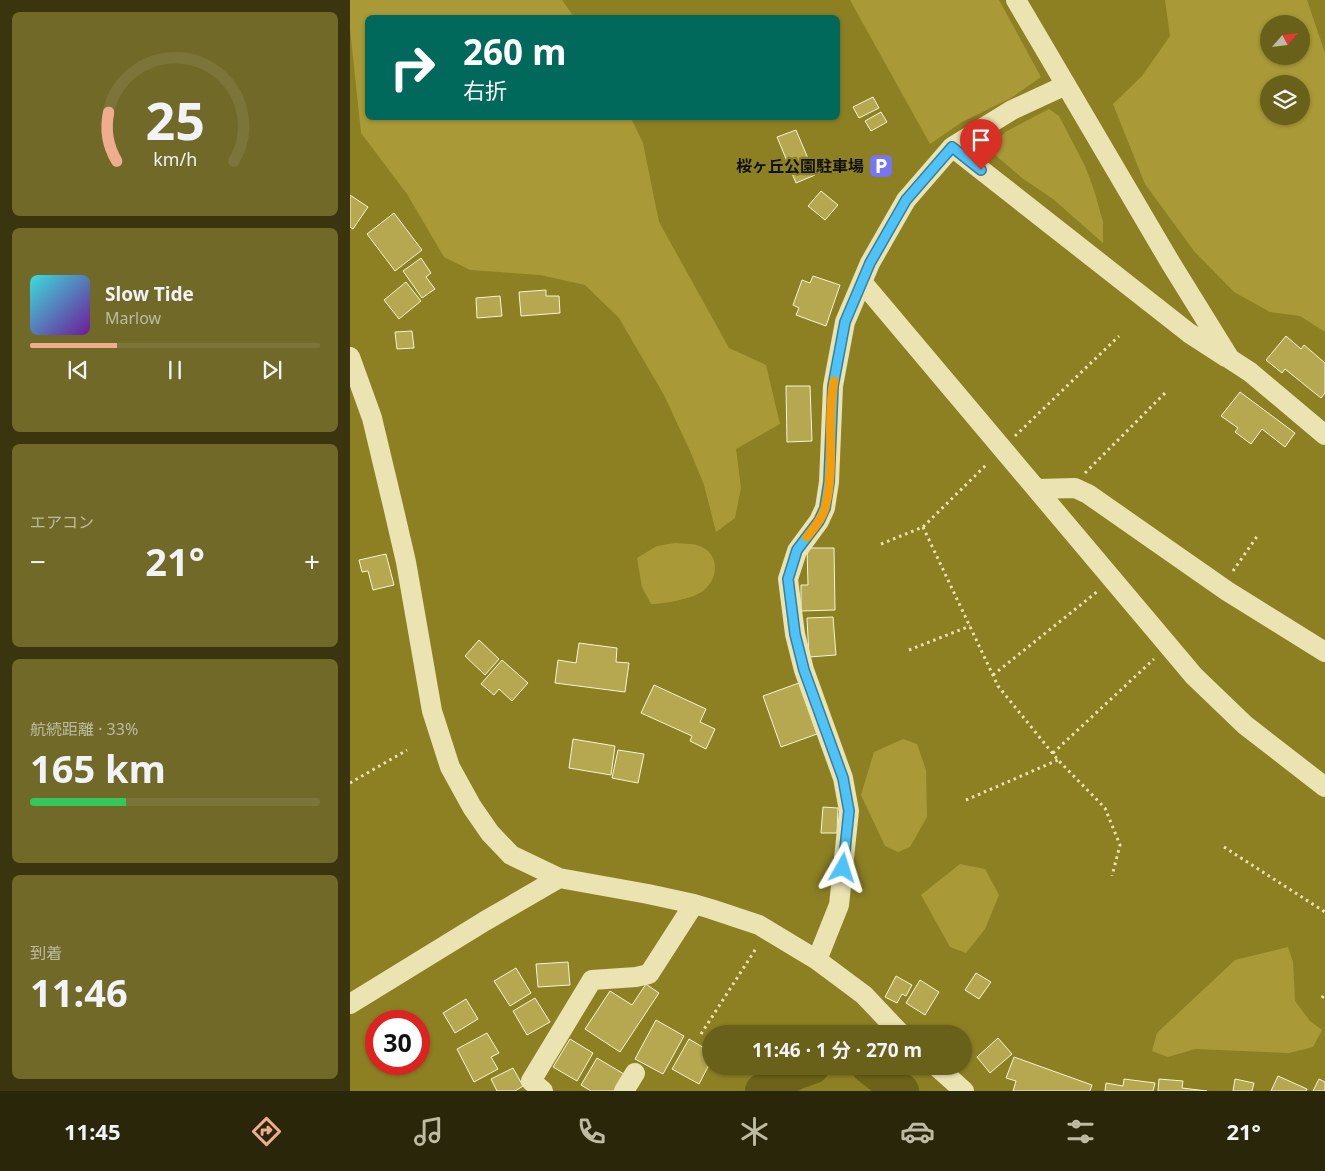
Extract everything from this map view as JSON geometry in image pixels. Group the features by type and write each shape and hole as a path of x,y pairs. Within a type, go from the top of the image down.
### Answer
{"street":[{"path":"1016,0 1230,359"},
{"path":"817,960 839,905 849,811 843,778 804,670 795,634 788,579 797,550 819,521 825,508 829,482 833,386 845,322 870,263 906,200 952,147 1012,110 1066,85"},
{"path":"952,147 1189,333 1250,372 1325,435"},
{"path":"862,282 1194,676 1246,725 1325,787"},
{"path":"350,357 372,418 389,488 406,562 432,711 450,767 472,807 490,833 511,855 560,878 630,890 711,908 759,925 817,960 864,995 892,1025"},
{"path":"1038,489 1075,488 1088,494 1227,591 1325,652"},
{"path":"350,1004 485,921 560,878"},
{"path":"542,1091 531,1081 592,980 636,977 648,974 694,904"},
{"path":"624,1091 635,1073"},
{"path":"946,1075 964,1091"}],"path":[{"path":"1010,441 1119,336"},
{"path":"1079,478 1165,393"},
{"path":"881,544 923,527 992,459"},
{"path":"923,527 998,686 1058,760 1105,808 1120,845 1112,876"},
{"path":"1231,573 1258,535"},
{"path":"993,675 1100,589"},
{"path":"909,650 970,626"},
{"path":"1053,753 1158,655"},
{"path":"350,783 407,750"},
{"path":"966,800 1058,760"},
{"path":"1224,846 1325,912"},
{"path":"701,1034 760,942"},
{"path":"1322,998 1325,993"}],"shaded area":[{"path":"350,0 562,0 573,15 365,15 365,120 632,120 643,143 659,222 729,348 766,365 780,424 736,449 741,488 735,518 716,532 704,485 664,395 619,318 585,285 540,275 470,270 444,257 407,194 361,133 350,29"},
{"path":"850,0 999,0 1041,77 1011,98 962,122 930,144"},
{"path":"1165,0 1307,0 1325,53 1325,332 1300,316 1270,312 1234,292 1194,251 1145,184 1113,104 1142,76 1170,36"},
{"path":"1049,109 1059,116 1085,166 1103,222 1103,243 1053,199 1022,178 987,148 1007,131"},
{"path":"675,543 696,545 708,551 715,563 713,577 706,589 700,593 676,601 651,604 642,587 637,558 657,546"},
{"path":"903,739 917,744 926,770 927,817 910,847 898,852 885,846 861,795 874,752"},
{"path":"960,864 985,869 999,895 985,929 966,953 950,947 921,895"},
{"path":"1288,947 1293,962 1295,1001 1310,1021 1322,1030 1313,1047 1289,1053 1195,1049 1168,1057 1152,1051 1157,1033 1235,960"}],"building":[{"path":"873,97 879,108 859,118 853,107"},
{"path":"881,112 887,122 871,131 865,121"},
{"path":"796,130 815,175 796,183 777,137"},
{"path":"821,191 838,205 825,220 808,206"},
{"path":"350,195 368,207 353,229 350,227"},
{"path":"394,213 422,250 395,271 367,234"},
{"path":"421,258 431,273 426,277 435,289 422,298 403,271"},
{"path":"813,276 840,285 826,326 796,315 799,308 793,305 802,280 810,283"},
{"path":"406,282 421,301 399,319 384,300"},
{"path":"546,290 546,296 559,296 560,313 521,316 519,292"},
{"path":"500,296 502,316 477,318 476,298"},
{"path":"412,331 414,348 397,349 395,332"},
{"path":"1286,336 1301,349 1304,345 1325,363 1325,393 1321,398 1285,369 1282,373 1266,360"},
{"path":"786,386 810,386 812,441 787,442"},
{"path":"1240,392 1295,433 1285,447 1262,429 1251,444 1235,432 1238,428 1221,416"},
{"path":"807,548 834,548 835,610 801,611 801,585 808,585"},
{"path":"386,554 394,585 373,590 368,571 362,572 359,560"},
{"path":"833,617 836,655 809,657 807,618"},
{"path":"479,640 499,659 485,675 465,656"},
{"path":"579,643 617,648 616,662 629,663 625,692 555,683 558,660 576,663"},
{"path":"502,660 528,683 512,701 499,689 494,695 481,684"},
{"path":"799,683 817,734 781,747 763,696"},
{"path":"654,685 706,709 700,722 715,729 706,749 690,741 692,736 641,713"},
{"path":"573,739 615,746 611,775 569,768"},
{"path":"618,750 644,754 638,783 612,778"},
{"path":"823,807 838,808 837,833 821,833"},
{"path":"568,962 570,985 538,987 536,964"},
{"path":"516,968 531,993 510,1006 494,981"},
{"path":"976,973 991,982 979,999 965,990"},
{"path":"896,976 912,985 906,996 902,994 897,1003 885,997"},
{"path":"920,980 939,992 925,1015 906,1003"},
{"path":"646,984 659,993 620,1052 585,1029 610,991 632,1005"},
{"path":"535,998 550,1022 527,1035 513,1011"},
{"path":"466,999 478,1019 455,1033 443,1013"},
{"path":"656,1020 684,1036 663,1074 635,1059"},
{"path":"487,1033 499,1053 491,1057 498,1069 474,1082 457,1049"},
{"path":"998,1038 1012,1054 990,1073 977,1057"},
{"path":"570,1039 593,1053 577,1081 553,1067"},
{"path":"689,1039 702,1047 702,1075 704,1075 699,1084 672,1069"},
{"path":"1014,1057 1092,1085 1090,1091 1013,1091 1016,1081 1006,1078"},
{"path":"597,1058 624,1074 614,1091 591,1091 581,1085"},
{"path":"513,1068 523,1086 515,1091 497,1091 491,1079"},
{"path":"1278,1076 1307,1089 1306,1091 1271,1091"},
{"path":"1124,1079 1155,1083 1153,1091 1105,1091 1106,1083 1123,1086"},
{"path":"1159,1079 1183,1081 1182,1088 1207,1091 1158,1091"},
{"path":"1235,1079 1254,1083 1252,1091 1233,1091"},
{"path":"1319,1079 1325,1082 1325,1091 1313,1091"}],"waterway":[{"path":"763,1091 790,1075"},
{"path":"881,1075 901,1091"}],"slow traffic":[{"path":"807,537 819,521 825,508 829,482 834,381"}],"place":[{"name":"桜ヶ丘公園駐車場","path":"881,166"}],"route":[{"path":"843,868 849,811 843,778 804,670 795,634 788,579 797,550 819,521 825,508 829,482 833,386 845,322 870,263 906,200 952,147 981,170"}]}
